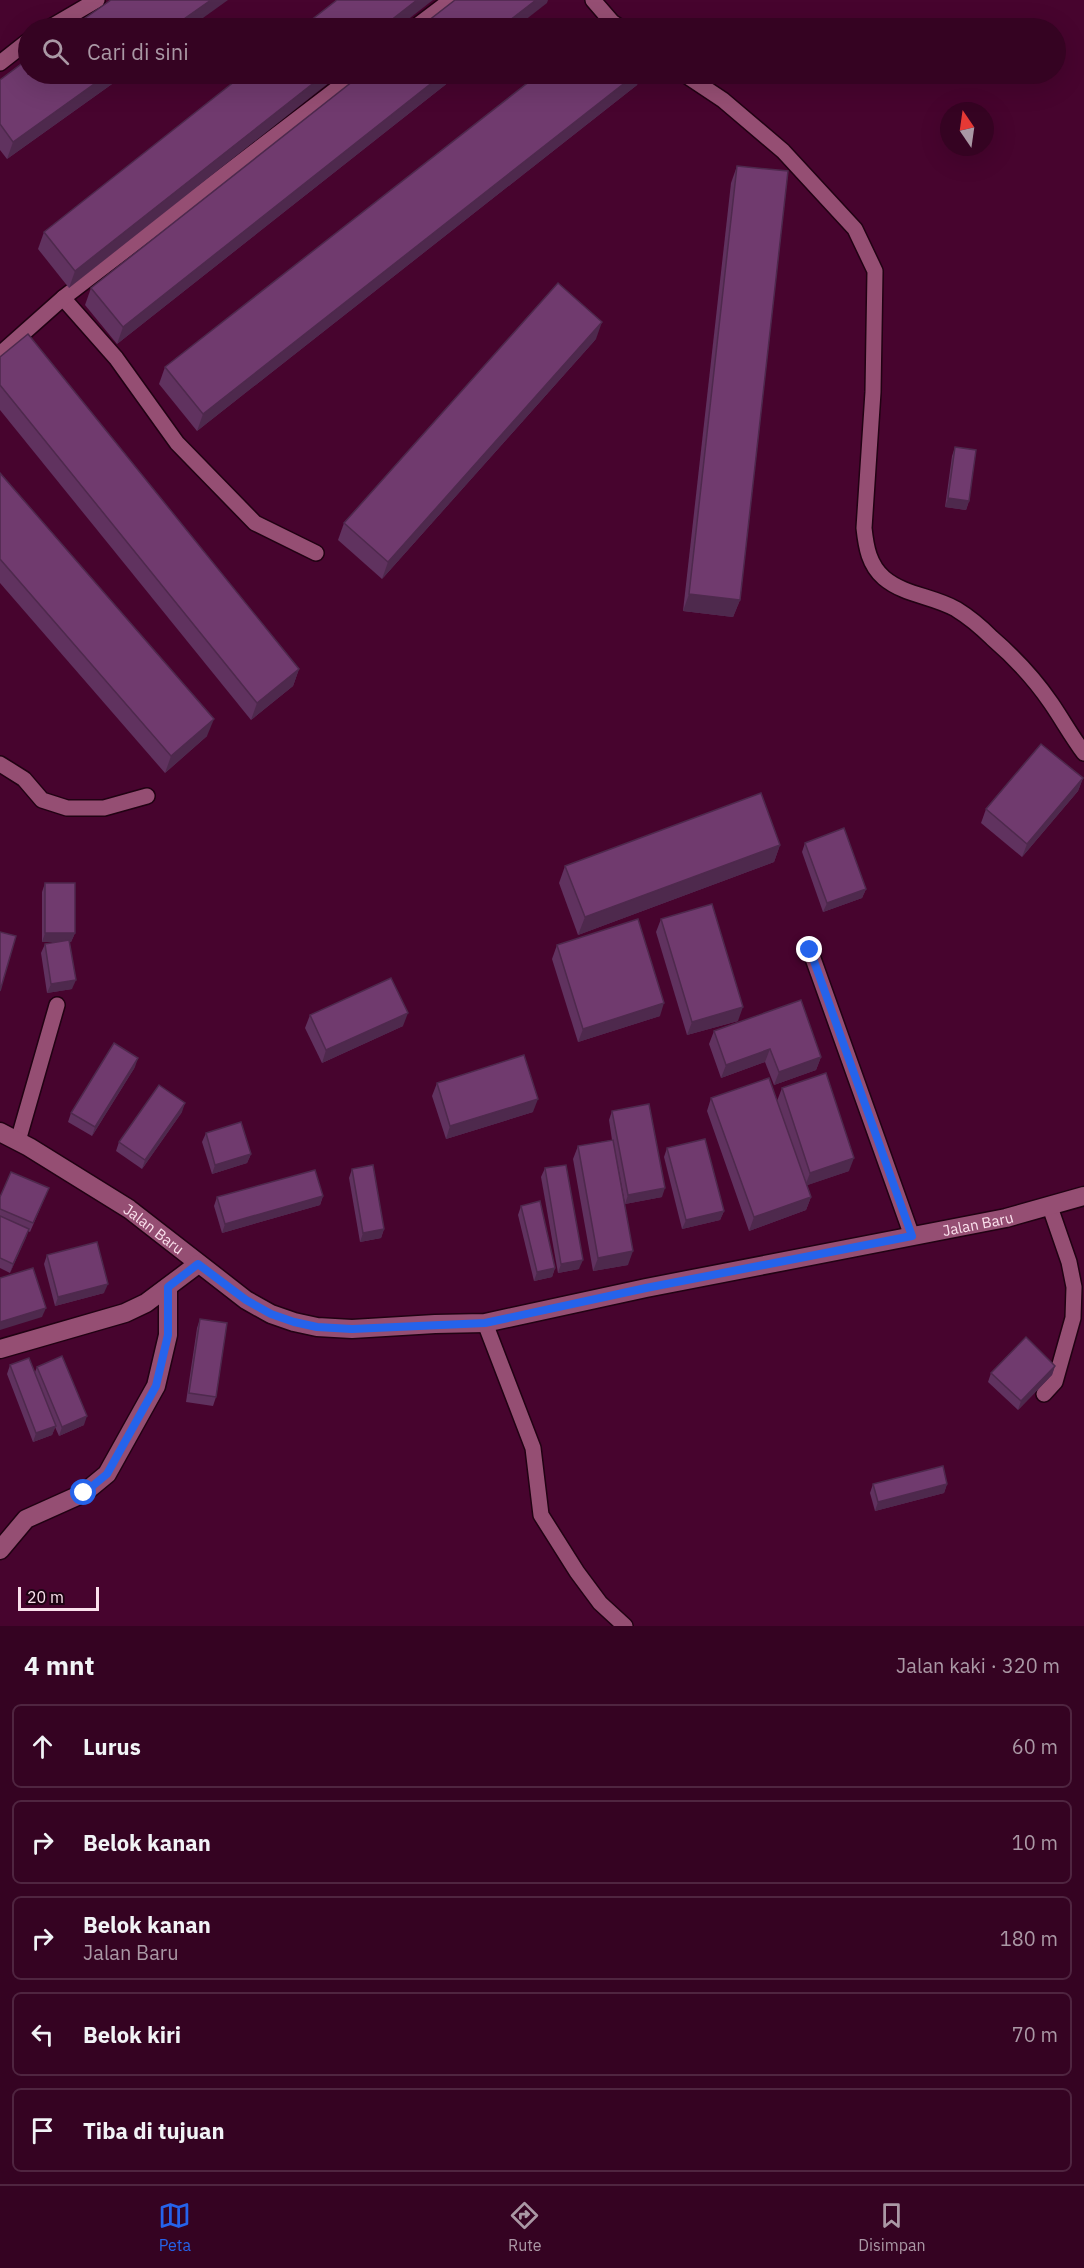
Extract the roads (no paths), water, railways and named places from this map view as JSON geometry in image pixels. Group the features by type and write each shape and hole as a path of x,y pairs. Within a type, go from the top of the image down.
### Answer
{"street":[{"name":"Jalan Baru","path":"0,1132 129,1209 246,1300 271,1314 317,1327 352,1329 485,1323 646,1288 1006,1218 1084,1196"},
{"path":"0,1349 125,1313 146,1303 198,1264"},
{"path":"0,1550 26,1519 84,1493 107,1474 156,1386 168,1335 168,1287"}],"lane":[{"path":"66,18 97,0"},
{"path":"427,18 451,0"},
{"path":"593,0 609,18"},
{"path":"0,63 18,49"},
{"path":"0,354 63,298 343,84"},
{"path":"699,84 731,106 783,151 855,229 875,271 873,392 864,528 866,548 872,564 884,578 900,589 936,599 973,620 1025,670 1050,701 1084,753"},
{"path":"63,298 116,358 177,443 255,523 316,553"},
{"path":"0,764 24,779 42,800 67,808 104,808 147,796"},
{"path":"810,950 912,1236"},
{"path":"18,1142 57,1005"},
{"path":"1044,1394 1055,1382 1074,1318 1074,1287 1071,1270 1050,1206"},
{"path":"485,1323 533,1448 541,1515 577,1572 600,1603 625,1626"}]}
